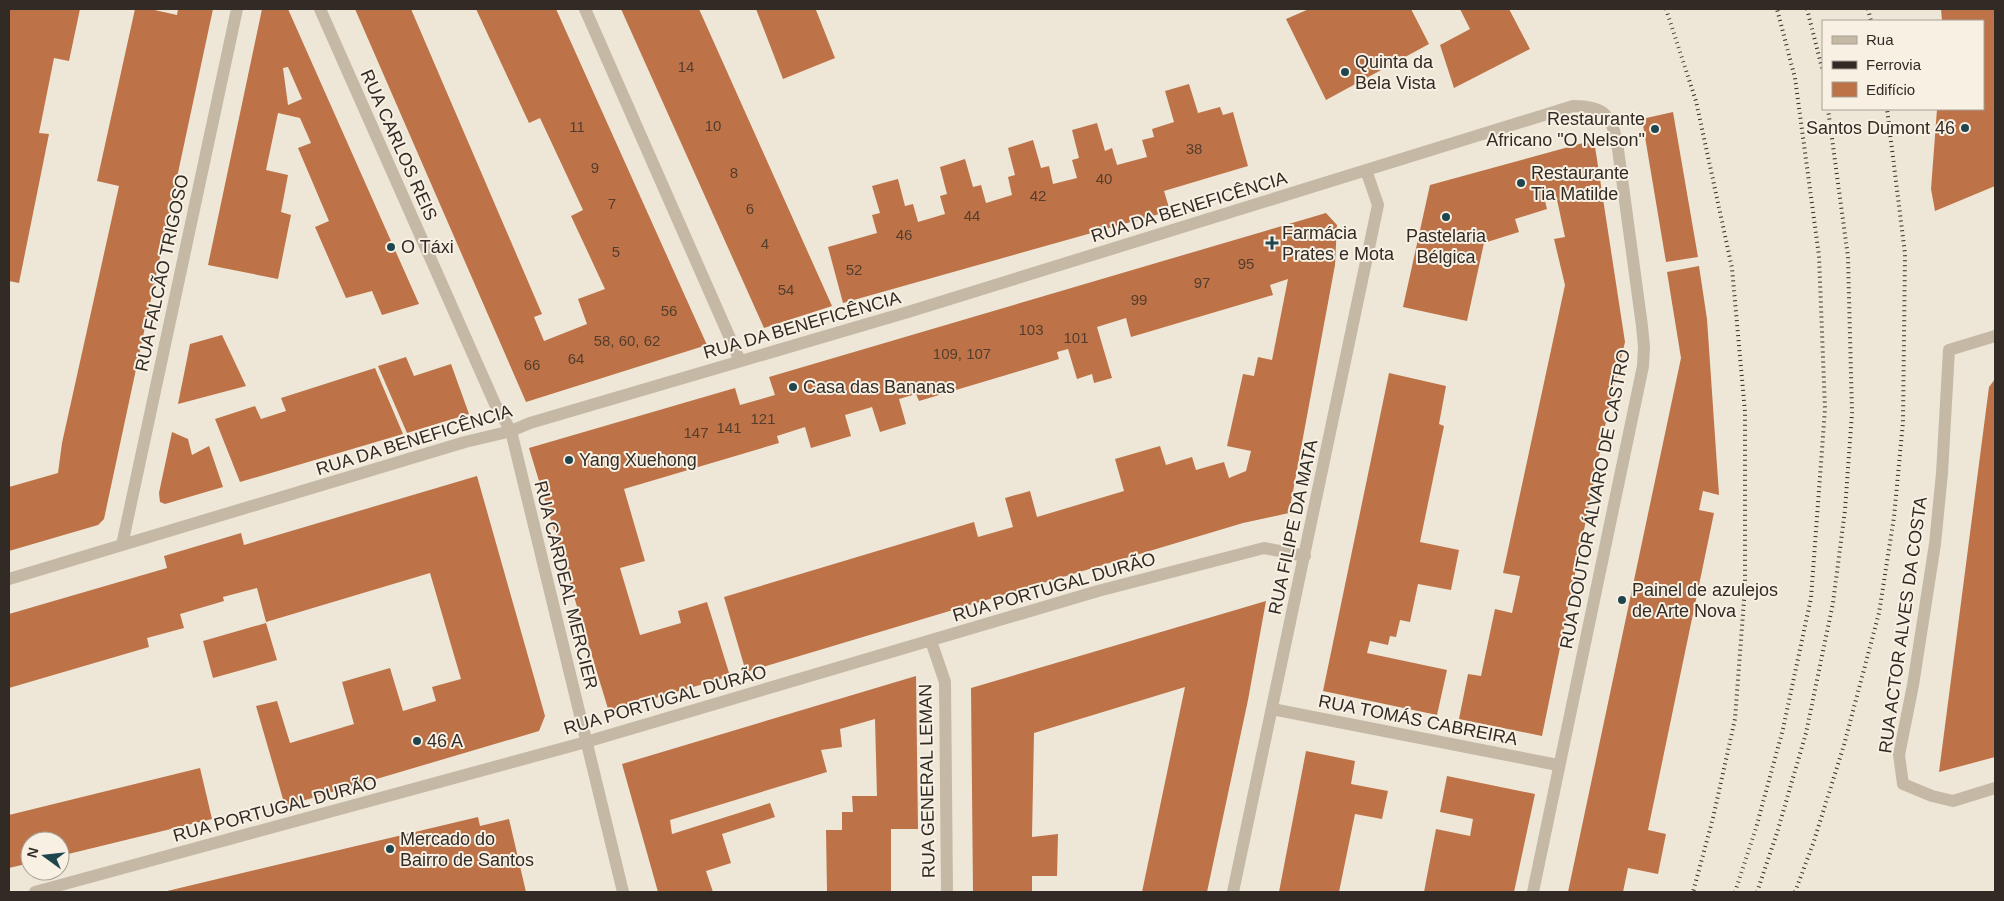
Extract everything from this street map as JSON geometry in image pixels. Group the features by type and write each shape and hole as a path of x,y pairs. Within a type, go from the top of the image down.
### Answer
{"street":[{"name":"RUA FALCÃO TRIGOSO","path":"122,545 237,9"},
{"name":"RUA CARLOS REIS","path":"320,9 495,404 511,431"},
{"path":"585,9 740,361"},
{"name":"RUA DA BENEFICÊNCIA","path":"9,579 465,442 511,431 530,423 908,312 1573,106 1594,108 1604,112"},
{"name":"RUA DOUTOR ÁLVARO DE CASTRO","path":"1533,892 1642,366 1644,347 1617,142 1613,126 1604,112"},
{"name":"RUA FILIPE DA MATA","path":"1233,892 1378,205 1366,170"},
{"name":"RUA ACTOR ALVES DA COSTA","path":"1995,336 1949,350 1945,437 1935,544 1913,685 1898,755 1903,784 1932,796 1952,801 1995,788"},
{"name":"RUA CARDEAL MERCIER","path":"511,431 623,892"},
{"name":"RUA PORTUGAL DURÃO","path":"35,892 586,742 931,642 1098,591 1264,548 1305,556"},
{"name":"RUA GENERAL LEMAN","path":"931,642 945,682 947,892"},
{"name":"RUA TOMÁS CABREIRA","path":"1272,709 1558,765"}],"building":[{"path":"9,9 80,9 69,61 54,58 39,133 49,134 19,283 9,281"},
{"path":"135,9 150,9 177,15 178,9 213,9 104,519 98,525 9,551 9,487 58,473 62,443 119,186 97,181"},
{"path":"262,9 288,9 419,304 382,315 372,291 346,298 315,227 329,221 298,148 311,143 300,118 278,113 266,170 288,175 281,212 291,215 278,279 208,265","holes":["288,67 302,99 288,105 283,68"]},
{"path":"355,9 411,9 542,314 534,317 544,341 587,324 578,299 605,289 571,216 583,210 540,118 529,123 476,9 556,9 707,345 526,402"},
{"path":"621,9 699,9 832,306 764,328"},
{"path":"756,9 820,9 816,10 835,58 783,79"},
{"name":"Quinta da Bela Vista","path":"1309,9 1411,9 1429,44 1326,100 1286,19"},
{"path":"1460,9 1509,9 1530,49 1454,88 1440,45 1470,29"},
{"name":"Santos Dumont 46","path":"1941,9 1995,9 1995,186 1935,211 1931,189 1937,110 1984,110 1984,20 1942,20"},
{"path":"1189,84 1198,113 1220,107 1223,115 1233,112 1248,166 1164,191 1170,211 843,303 828,247 877,233 872,215 880,213 872,186 898,179 905,206 913,204 918,222 945,214 940,196 947,194 940,167 965,159 973,187 981,185 986,203 1012,195 1008,177 1015,175 1008,148 1033,140 1041,168 1049,166 1053,184 1077,178 1072,160 1079,158 1072,130 1097,123 1105,151 1112,148 1117,165 1147,157 1142,140 1154,137 1152,129 1174,122 1165,91"},
{"path":"1673,112 1698,257 1666,262 1642,119"},
{"path":"1594,140 1625,342 1608,412 1542,736 1459,719 1468,674 1481,676 1495,609 1512,613 1520,576 1503,573 1565,285 1554,239 1565,237 1556,195 1544,197 1547,209 1515,219 1519,232 1484,243 1467,321 1403,307 1430,185"},
{"path":"1326,213 1337,225 1335,265 1289,513 1243,523 746,672 724,597 974,522 978,537 1013,527 1005,498 1030,491 1037,517 1124,491 1115,459 1160,446 1166,465 1192,457 1196,470 1224,462 1229,478 1246,471 1251,451 1227,446 1243,374 1254,376 1258,357 1272,360 1288,279 1270,285 1273,295 1131,337 1126,318 1097,327 1112,378 1094,383 1092,374 1077,379 1068,349 1057,352 1059,359 919,401 916,394 899,399 906,424 880,432 872,407 845,415 851,436 811,448 805,427 777,436 779,443 624,489 645,561 620,568 640,635 681,623 678,611 707,602 730,676 609,712 529,448 735,388 740,405 775,395 769,377"},
{"path":"1699,266 1707,319 1719,495 1703,491 1699,510 1714,513 1648,830 1666,834 1658,874 1628,868 1623,892 1568,892 1681,358 1667,272"},
{"path":"222,335 246,386 178,404 190,344"},
{"path":"406,357 414,376 451,364 469,414 407,433 378,366"},
{"path":"375,368 403,434 240,482 215,419 255,406 261,419 286,411 281,398"},
{"path":"1389,373 1446,386 1439,424 1444,426 1420,542 1459,550 1451,590 1418,584 1410,622 1400,620 1396,637 1390,636 1388,645 1370,641 1367,653 1447,670 1437,715 1323,691"},
{"path":"1995,379 1995,757 1939,772 1989,387"},
{"path":"172,432 188,439 192,455 209,446 223,487 165,504 160,502 159,493"},
{"path":"477,476 545,716 539,731 285,806 256,706 277,701 290,743 354,724 342,682 390,668 403,711 436,701 432,687 461,679 430,573 266,622 257,588 223,597 224,601 180,614 184,628 147,638 149,647 9,688 9,614 167,568 164,556 241,533 244,545"},
{"path":"1266,601 1248,700 1207,892 1142,892 1185,687 1034,733 1032,837 1058,834 1057,876 1032,876 1032,892 973,892 971,688"},
{"path":"266,623 277,660 213,678 203,641"},
{"path":"916,676 918,829 891,829 891,892 827,892 826,830 842,830 842,812 853,812 852,796 877,796 875,719 840,729 842,747 821,750 827,772 670,820 672,834 770,803 775,817 722,834 731,863 706,871 713,892 658,892 622,764"},
{"path":"1306,751 1355,761 1351,784 1388,791 1382,819 1355,814 1339,892 1279,892"},
{"path":"200,768 212,819 70,854 70,831 20,831 20,865 9,868 9,815"},
{"path":"1447,776 1535,794 1514,892 1424,892 1436,829 1470,836 1473,819 1440,812"},
{"path":"478,817 480,826 509,819 526,892 163,892"}],"railway":[{"path":"1666,9 1696,101 1732,268 1745,412 1745,587 1735,719 1713,818 1693,892"},
{"path":"1735,892 1756,828 1783,729 1811,598 1825,409 1819,256 1795,78 1777,9"},
{"path":"1807,9 1822,68"},
{"path":"1868,9 1871,20"},
{"path":"1757,892 1777,833 1806,733 1833,603 1845,510 1852,413 1848,257 1828,110"},
{"path":"1795,892 1813,844 1844,745 1879,613 1894,517 1903,422 1905,254 1887,110"}],"place":[{"name":"Quinta da Bela Vista","path":"1345,72"},
{"name":"Santos Dumont 46","path":"1965,128"},
{"name":"Restaurante Africano \"O Nelson\"","path":"1655,129"},
{"name":"Restaurante Tia Matilde","path":"1521,183"},
{"name":"Pastelaria Bélgica","path":"1446,217"},
{"name":"Farmácia Prates e Mota","path":"1272,243"},
{"name":"O Táxi","path":"391,247"},
{"name":"Casa das Bananas","path":"793,387"},
{"name":"Yang Xuehong","path":"569,460"},
{"name":"Painel de azulejos de Arte Nova","path":"1622,600"},
{"name":"46 A","path":"417,741"},
{"name":"Mercado do Bairro de Santos","path":"390,849"}]}
